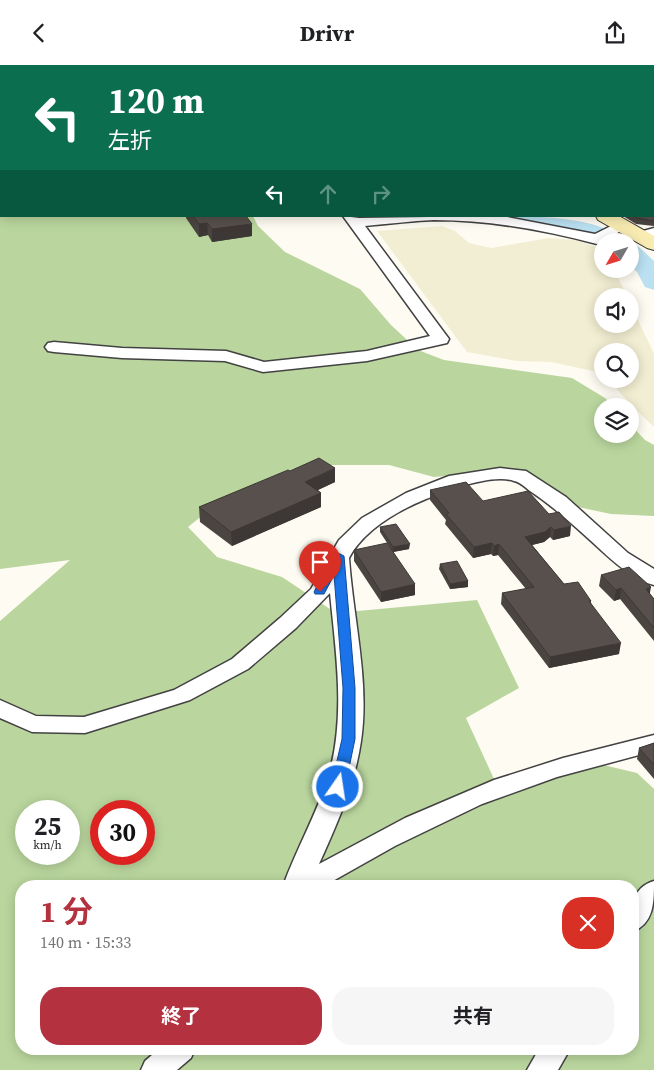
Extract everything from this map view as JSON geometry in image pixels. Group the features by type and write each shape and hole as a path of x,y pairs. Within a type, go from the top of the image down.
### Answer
{"street":[{"path":"352,220 451,217 568,231 597,239 632,231"},
{"path":"54,347 122,353 226,356 263,367 368,356 441,339 352,220"},
{"path":"0,708 32,724 86,725 182,695 240,664 288,623 320,592 338,556 358,531 413,497 456,480 510,474 519,475 559,501 621,557 654,579"},
{"path":"299,880 338,787 349,739 349,688 338,556"},
{"path":"313,880 358,853 451,807 532,776 654,743"},
{"path":"639,911 654,891"},
{"path":"156,1070 173,1055"},
{"path":"542,1070 551,1055"}],"shaded area":[{"path":"442,226 455,231 469,243 491,248 549,238 578,240 594,246 594,278 618,278 623,288 594,288 594,333 639,333 639,322 654,354 654,427 639,413 639,398 625,398 616,388 639,388 639,343 594,343 594,371 551,362 517,361 467,352 377,231"}],"green space":[{"path":"0,217 254,217 258,226 285,252 360,289 391,325 418,350 444,360 572,378 605,398 594,398 594,443 639,443 639,434 654,445 654,516 611,514 578,507 524,470 434,477 389,465 323,465 213,507 188,527 217,557 282,577 336,613 477,600 519,688 466,718 494,779 595,763 637,773 654,789 654,1070 0,1070 0,621 70,560 0,569"}],"building":[{"path":"194,217 247,217 252,224 212,229 207,223 199,224"},
{"path":"636,217 654,217 654,221"},
{"path":"319,458 335,468 305,482 321,493 231,532 199,507 288,470 290,471"},
{"path":"466,482 483,501 528,491 549,514 559,512 571,526 554,530 551,527 545,532 525,537 564,584 578,582 591,601 589,601 621,643 550,657 502,593 534,587 499,544 494,546 492,543 474,547 446,514 449,513 430,490"},
{"path":"396,524 410,544 393,547 380,527"},
{"path":"387,543 415,584 381,592 354,550"},
{"path":"457,561 468,581 450,584 440,564"},
{"path":"629,567 651,587 646,589 654,599 654,628 621,588 616,590 601,575"},
{"path":"654,743 654,765 639,748"}],"waterway":[{"path":"526,217 594,234"},
{"path":"639,260 648,269 654,282"}],"route":[{"path":"320,592 338,556 349,688 349,739 338,787"}]}
